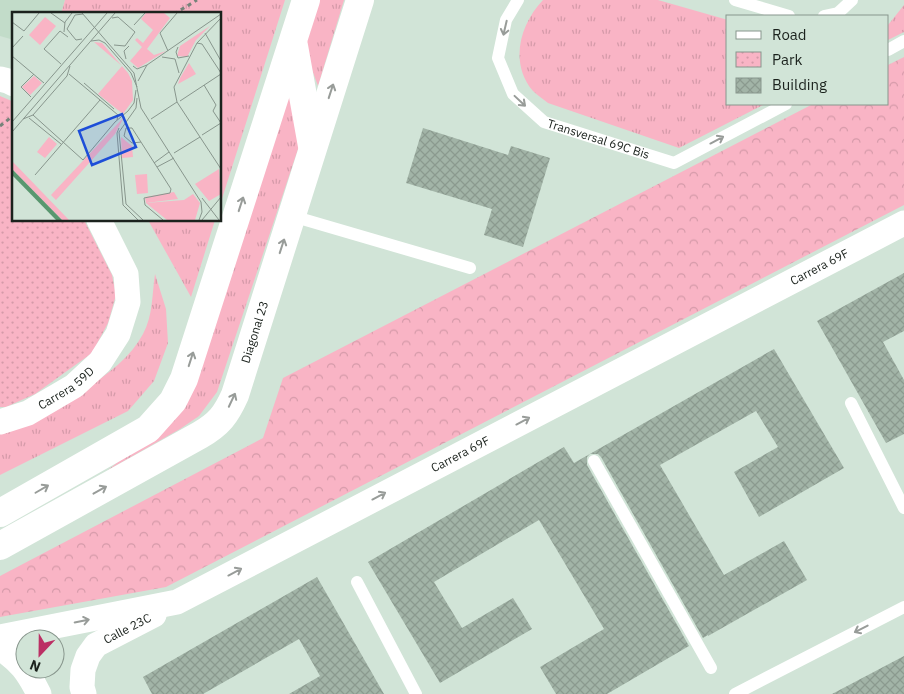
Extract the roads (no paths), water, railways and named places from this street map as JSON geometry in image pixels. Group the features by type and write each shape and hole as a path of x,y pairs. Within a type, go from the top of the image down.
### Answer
{"street":[{"path":"0,513 148,429 173,402 184,379 306,0"},
{"name":"Diagonal 23","path":"0,546 200,435 215,426 223,417 235,395 360,0"},
{"path":"293,41 313,150"},
{"path":"0,78 12,83"},
{"name":"Carrera 59D","path":"0,422 28,413 74,386 100,362 118,334 128,302 126,274 100,221"},
{"name":"Carrera 69F","path":"0,637 177,602 904,222"},
{"name":"Calle 23C","path":"84,694 82,687 84,670 88,656 96,645 177,602"},
{"path":"0,648 21,664 39,694"}],"lane":[{"name":"Transversal 69C Bis","path":"518,0 506,20 498,58 513,94 544,122 674,163 784,105"},
{"path":"735,0 786,15"},
{"path":"829,15 838,13 852,0"},
{"path":"889,49 904,41"},
{"path":"292,216 470,268"},
{"path":"851,403 904,508"},
{"path":"594,461 711,668"},
{"path":"357,582 416,694"},
{"path":"735,694 904,607"}]}
